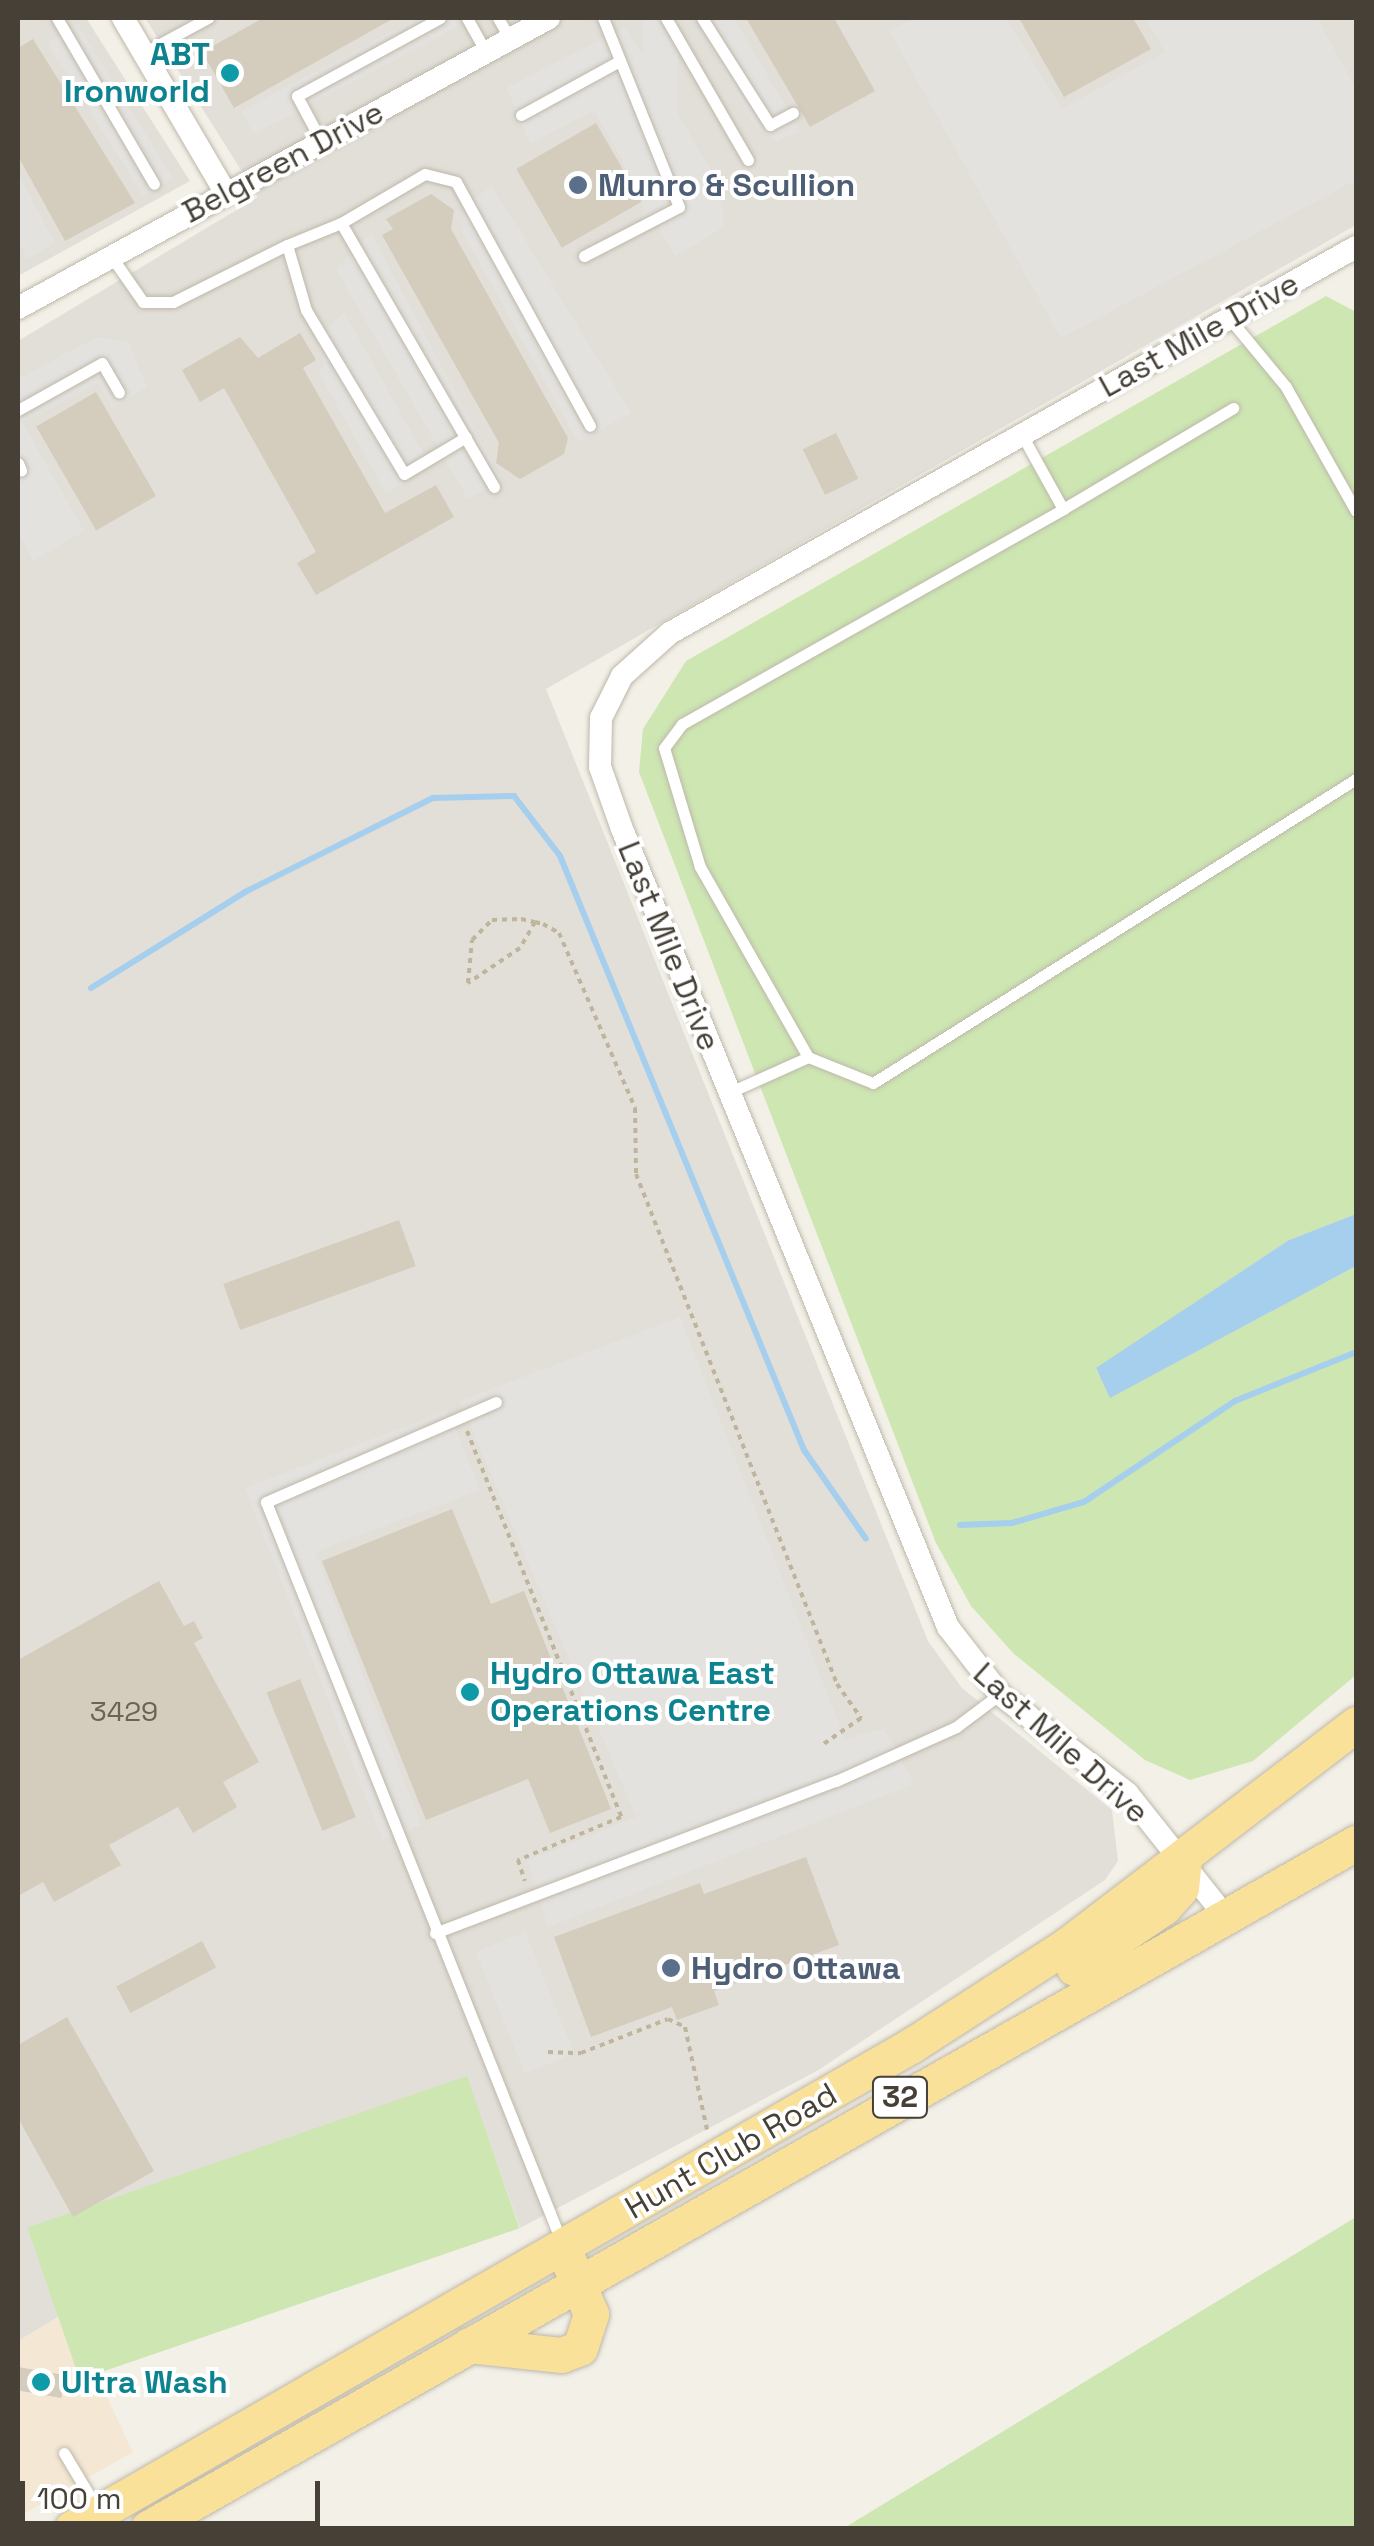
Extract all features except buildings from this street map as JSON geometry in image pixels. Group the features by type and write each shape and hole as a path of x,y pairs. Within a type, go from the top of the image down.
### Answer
{"main road":[{"name":"Hunt Club Road","path":"86,2520 885,2062 1184,1859 1356,1724"},
{"name":"Hunt Club Road","path":"148,2528 815,2146 1356,1843"},
{"path":"815,2146 1164,1907 1181,1888 1184,1859"},
{"path":"466,2345 560,2355 580,2348 592,2326 564,2247"}],"street":[{"path":"123,18 225,192"},
{"name":"Belgreen Drive","path":"18,308 549,18"},
{"name":"Last Mile Drive","path":"1226,1916 1184,1859 1095,1764 1000,1694 965,1657 922,1576 600,767 601,718 622,676 670,633 1356,247"}],"lane":[{"path":"57,18 154,184"},
{"path":"145,52 208,18"},
{"path":"321,141 298,96 440,18"},
{"path":"467,18 486,52"},
{"path":"498,18 510,39"},
{"path":"584,256 678,207 603,18"},
{"path":"666,18 748,160"},
{"path":"702,18 770,125 793,113"},
{"path":"521,115 618,62"},
{"path":"111,256 142,302 172,302 286,245 341,223 425,174 456,182 590,426"},
{"path":"341,223 494,487"},
{"path":"286,245 306,310 404,474 466,437"},
{"path":"1229,318 1286,387 1356,511"},
{"path":"18,410 102,364 119,392"},
{"path":"1234,408 682,724 664,748 700,867 808,1057 873,1083 1356,779"},
{"path":"1022,435 1063,509"},
{"path":"728,1093 808,1057"},
{"path":"496,1402 266,1502 435,1933 564,2247"},
{"path":"435,1933 868,1767 956,1726 1000,1694"},
{"path":"64,2453 86,2520"}],"path":[{"path":"535,922 520,948 468,983 472,940 492,920 535,922 559,933 627,1085 636,1174 837,1684 861,1718 822,1745"},
{"path":"462,1417 622,1817 518,1860 530,1897"},
{"path":"548,2052 581,2053 668,2020 685,2028 708,2134"}],"shaded area":[{"path":"18,18 86,18 190,181 18,276"},
{"path":"145,18 1356,18 1356,225 546,689 928,1641 962,1688 1112,1810 1118,1861 1105,1880 817,2071 520,2228 466,2076 18,2341 18,341 258,197"},
{"path":"417,18 454,18 458,26 254,134 241,111"},
{"path":"643,18 678,18 678,222 643,222"},
{"path":"719,18 734,18 800,131 777,141 756,128 699,27"},
{"path":"916,18 1006,18 1062,109 1165,52 1145,18 1317,18 1356,89 1356,180 1061,338 889,30"},
{"path":"77,24 173,177 143,196 47,43"},
{"path":"626,27 719,183 724,227 675,256 594,110 530,144 507,88"},
{"path":"18,174 55,243 28,259 18,240"},
{"path":"492,186 631,413 578,442 462,231 464,207"},
{"path":"371,233 502,481 468,499 336,269"},
{"path":"344,312 430,466 386,493 319,373 325,364 316,340"},
{"path":"97,337 128,342 147,387 113,408 98,383 22,422 84,531 33,561 18,531 18,379"},
{"path":"680,1317 845,1739 884,1729 914,1784 548,1927 527,1861 636,1817 460,1401"},
{"path":"448,1410 480,1490 315,1552 421,1825 383,1840 245,1488"},
{"path":"525,1932 574,2053 525,2073 476,1952"},
{"path":"67,2313 133,2452 18,2517 18,2341"}],"green space":[{"path":"1326,296 1356,312 1356,1214 1289,1240 1096,1369 1111,1397 1356,1266 1356,1675 1253,1761 1190,1780 1145,1760 1014,1654 971,1606 936,1543 639,772 643,729 686,661"},
{"path":"467,2076 519,2228 80,2380 27,2227"},
{"path":"1356,2217 1356,2528 844,2528"}],"water":[{"path":"1356,1214 1356,1266 1110,1398 1096,1368 1289,1240"}],"waterway":[{"path":"91,988 245,892 433,798 514,796 560,856 804,1450 866,1539"},
{"path":"960,1525 1012,1523 1084,1502 1235,1401 1356,1352"}],"place":[{"name":"ABT Ironworld","path":"230,73"},
{"name":"Munro & Scullion","path":"578,185"},
{"name":"Hydro Ottawa East Operations Centre","path":"470,1692"},
{"name":"Hydro Ottawa","path":"671,1968"},
{"name":"Ultra Wash","path":"41,2382"}]}
